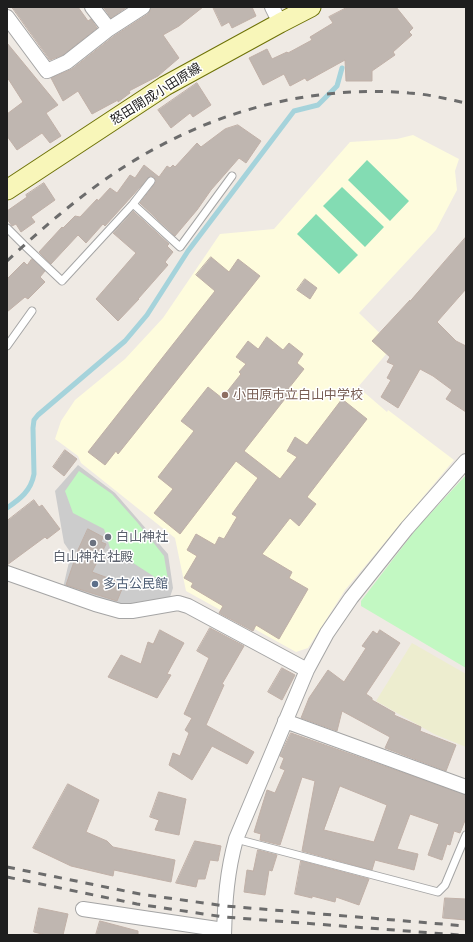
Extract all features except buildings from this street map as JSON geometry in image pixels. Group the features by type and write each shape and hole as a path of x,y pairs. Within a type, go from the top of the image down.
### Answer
{"main road":[{"name":"怒田開成小田原線","path":"7,190 276,15 311,7"}],"street":[{"path":"92,7 109,29"},
{"path":"7,17 46,71 67,62 109,29 143,7"},
{"path":"83,909 224,932 226,887 229,865 236,839 307,670 327,633 350,598 407,528 466,461"},
{"path":"7,573 95,604 120,611 132,611 178,603 188,606 307,670"},
{"path":"285,721 466,787"}],"lane":[{"path":"133,204 180,247 232,176"},
{"path":"7,228 62,281 133,204 151,181"},
{"path":"7,346 32,311"},
{"path":"236,839 438,892 444,885 466,835"}],"shaded area":[{"name":"小田原市立白山中学校","path":"413,135 459,159 455,171 457,190 436,230 359,313 393,346 358,387 387,412 388,410 454,460 345,590 308,648 296,652 186,591 175,538 81,463 78,456 55,439 61,421 75,400 125,359 163,318 220,234 274,229 350,142 397,139"},
{"name":"白山神社","path":"78,465 115,493 168,554 173,588 169,600 113,607 63,588 71,553 64,543 55,491"}],"green space":[{"path":"367,160 409,201 390,221 348,180"},
{"path":"342,187 384,227 365,247 323,206"},
{"path":"316,214 358,255 339,274 297,234"},
{"path":"79,471 112,494 137,522 164,556 168,580 164,583 110,548 104,529 73,513 65,491"},
{"path":"466,475 466,668 361,606 361,601 417,528"},
{"path":"412,643 466,674 466,747 434,734 376,701"}],"waterway":[{"path":"7,508 28,490 33,480 34,420 125,341 147,315 188,251 294,111 318,105 337,86 342,68"}],"railway":[{"path":"7,261 71,205 122,168 171,140 236,114 270,104 304,97 374,91 416,94 466,103"},
{"path":"7,867 140,894 225,906 466,926"},
{"path":"7,877 137,904 224,917 459,935"}],"place":[{"name":"小田原市立白山中学校","path":"225,395"},
{"name":"白山神社","path":"108,537"},
{"name":"白山神社 社殿","path":"93,543"},
{"name":"多古公民館","path":"95,584"}]}
